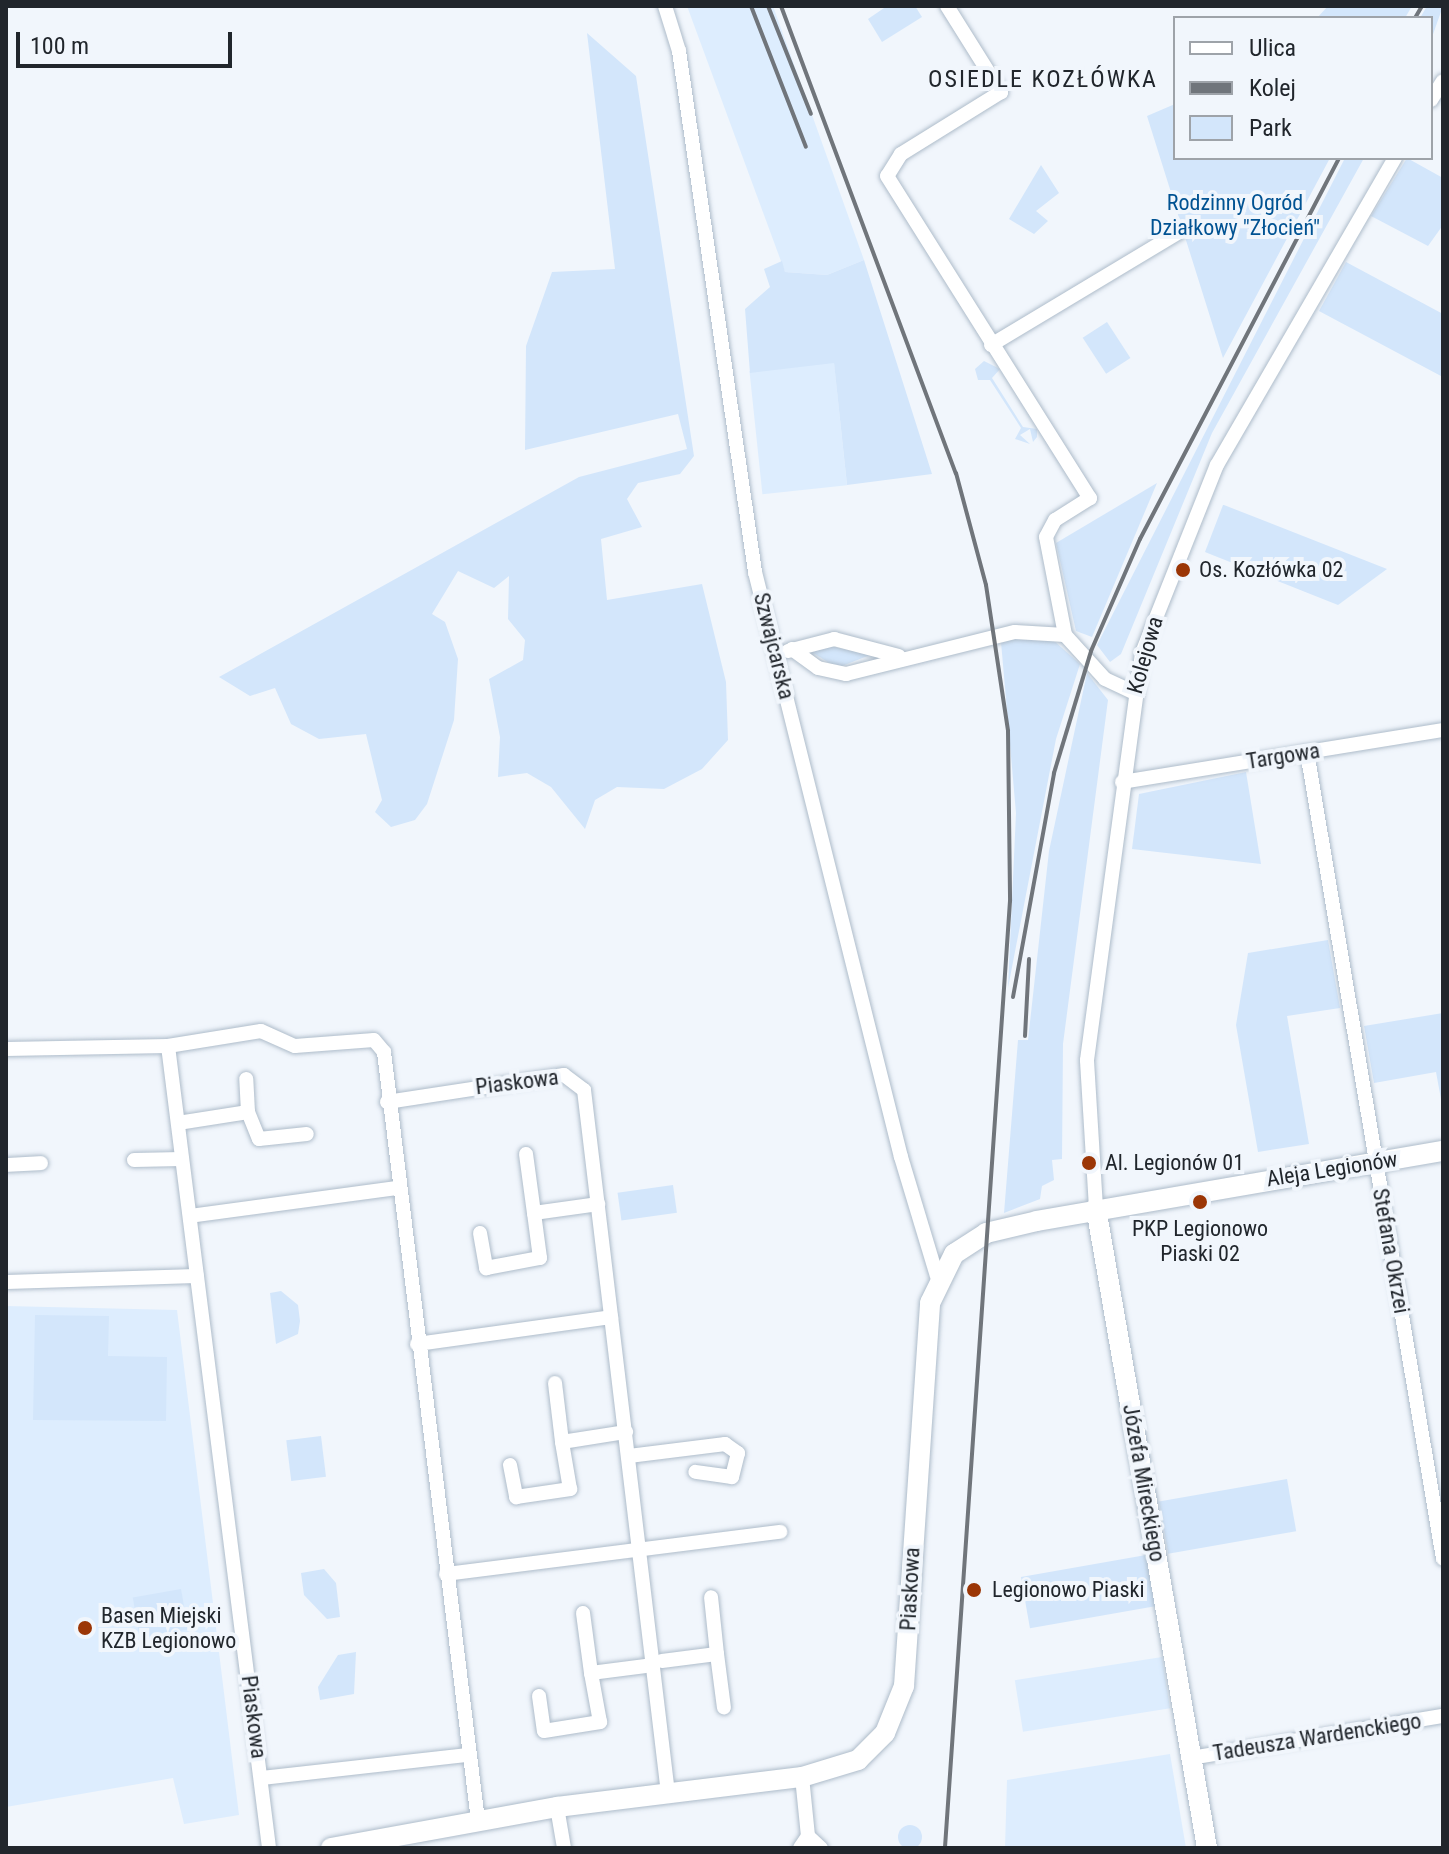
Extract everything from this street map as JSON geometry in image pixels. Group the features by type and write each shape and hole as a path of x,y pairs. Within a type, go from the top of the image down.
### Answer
{"street":[{"name":"Szwajcarska","path":"665,6 679,51 743,512 777,656 937,1276"},
{"path":"947,6 1001,92 901,154 886,172 991,345 1090,498 1055,520 1046,537 1065,635 1105,679 1133,692"},
{"name":"Kolejowa","path":"1096,1208 1087,1060 1133,692 1173,566 1217,465 1394,160"},
{"path":"991,345 1181,231"},
{"path":"792,649 835,674 899,656 1015,632 1065,635"},
{"path":"777,656 792,649 834,639 899,656"},
{"name":"Targowa","path":"1122,782 1443,730"},
{"name":"Stefana Okrzei","path":"1307,752 1443,1559"},
{"path":"6,1049 168,1046 261,1031 295,1046 374,1040 386,1060 387,1102 397,1188 478,1821"},
{"name":"Piaskowa","path":"168,1046 269,1848"},
{"name":"Piaskowa","path":"387,1102 574,1077 585,1098 668,1793"},
{"path":"246,1079 248,1112 259,1139 307,1134"},
{"path":"178,1123 248,1112"},
{"name":"Aleja Legionów","path":"937,1276 954,1254 986,1233 1096,1208 1443,1151"},
{"path":"480,1233 486,1268 540,1258 526,1154"},
{"path":"134,1160 182,1159"},
{"path":"6,1165 41,1163"},
{"path":"190,1216 397,1188"},
{"path":"534,1213 598,1204"},
{"name":"Józefa Mireckiego","path":"1096,1208 1207,1848"},
{"path":"6,1282 197,1276"},
{"name":"Piaskowa","path":"331,1848 557,1807 802,1777 858,1760 901,1703 937,1276"},
{"path":"417,1344 611,1317"},
{"path":"510,1465 516,1497 570,1489 555,1383"},
{"path":"562,1442 626,1432"},
{"path":"629,1456 725,1444 738,1453 732,1477 695,1472"},
{"path":"446,1574 780,1532"},
{"path":"711,1597 724,1708"},
{"path":"539,1696 544,1731 600,1722 583,1613"},
{"path":"662,1661 717,1654"},
{"path":"591,1673 646,1666"},
{"name":"Tadeusza Wardenckiego","path":"1191,1758 1443,1716"},
{"name":"Piaskowa","path":"262,1778 468,1755"},
{"path":"802,1777 804,1842 821,1848"},
{"path":"557,1807 564,1848"}],"shaded area":[{"path":"687,6 773,6 864,260 827,275 785,272"},
{"path":"834,362 847,485 762,494 749,371"},
{"path":"6,1306 177,1310 239,1815 184,1824 173,1778 6,1807"},
{"path":"1162,1657 1170,1708 1023,1732 1015,1680"},
{"path":"1170,1754 1186,1848 1005,1848 1007,1780"}],"green space":[{"path":"887,6 915,6 922,17 882,42 868,19"},
{"path":"1328,6 1412,6 1406,16 1319,16"},
{"path":"1427,6 1443,6 1433,34 1433,16 1421,16"},
{"path":"587,33 636,76 694,456 680,474 638,483 627,499 642,527 601,539 607,600 702,584 726,682 728,740 702,769 664,789 617,787 595,800 585,829 551,787 527,773 498,777 500,737 489,679 523,660 525,640 508,619 509,576 494,588 458,571 432,614 445,622 458,659 454,720 427,804 415,820 391,827 375,812 382,800 366,734 319,739 291,724 275,688 250,696 219,677 579,477 687,449 678,414 525,450 526,346 552,272 615,269"},
{"name":"Rodzinny Ogród Działkowy \"Złocień\"","path":"1173,105 1173,160 1329,160 1223,358 1147,116"},
{"path":"1344,160 1363,160 1212,433 1121,654 1110,662 1097,645"},
{"path":"1406,160 1443,178 1443,225 1428,246 1371,216"},
{"path":"1041,165 1059,193 1036,211 1048,221 1034,234 1009,219"},
{"path":"864,260 932,474 847,485 834,363 750,373 745,309 770,287 764,269 782,261 785,272 827,275"},
{"path":"1346,262 1443,314 1441,376 1319,311"},
{"path":"1107,322 1130,358 1106,374 1083,338"},
{"path":"984,361 1000,369 992,378 1023,427 1037,429 1033,442 1030,429 1020,435 1030,444 1015,439 1021,428 990,380 978,380 975,369"},
{"path":"1157,483 1092,637 1076,631 1056,543"},
{"path":"1223,505 1387,569 1338,605 1205,552"},
{"path":"1018,638 1052,639 1080,664 1056,739 1008,988 1016,813 1001,642"},
{"path":"825,645 870,655 837,668 804,647"},
{"path":"1087,673 1108,700 1063,1044 1062,1159 1052,1160 1054,1180 1042,1186 1040,1199 1004,1213 1018,1040 1028,1040 1049,851"},
{"path":"1246,772 1261,864 1132,849 1139,794"},
{"path":"1328,940 1340,1008 1287,1016 1309,1144 1258,1152 1236,1025 1248,953"},
{"path":"1443,1013 1443,1110 1436,1072 1374,1083 1364,1026"},
{"path":"673,1185 677,1213 621,1221 618,1193"},
{"path":"281,1291 298,1305 300,1321 298,1334 276,1344 270,1293"},
{"path":"35,1315 109,1316 108,1356 167,1357 166,1421 33,1420"},
{"path":"321,1436 326,1477 291,1481 286,1440"},
{"path":"1287,1479 1296,1531 1168,1554 1159,1502"},
{"path":"1146,1555 1155,1606 1030,1628 1021,1577"},
{"path":"324,1569 336,1583 340,1617 327,1619 304,1595 301,1573"},
{"path":"181,1589 188,1629 140,1638 133,1598"},
{"path":"356,1652 354,1694 320,1700 318,1687 338,1655"},
{"path":"910,1825 921,1832 922,1837 915,1848 910,1849 899,1842 898,1837 905,1826"}],"railway":[{"path":"751,6 806,147"},
{"path":"768,6 811,114"},
{"path":"781,6 956,473 986,585 1008,731 1010,901 945,1848"},
{"path":"1416,16 1422,6"},
{"path":"1013,997 1054,773 1091,651 1140,539 1338,160"},
{"path":"1025,1036 1029,959"}],"place":[{"name":"Os. Kozłówka 02","path":"1183,570"},
{"name":"Al. Legionów 01","path":"1089,1163"},
{"name":"PKP Legionowo Piaski 02","path":"1200,1202"},
{"name":"Legionowo Piaski","path":"974,1590"},
{"name":"Basen Miejski KZB Legionowo","path":"85,1628"}],"district":[{"name":"OSIEDLE KOZŁÓWKA","path":"1043,80"}]}
